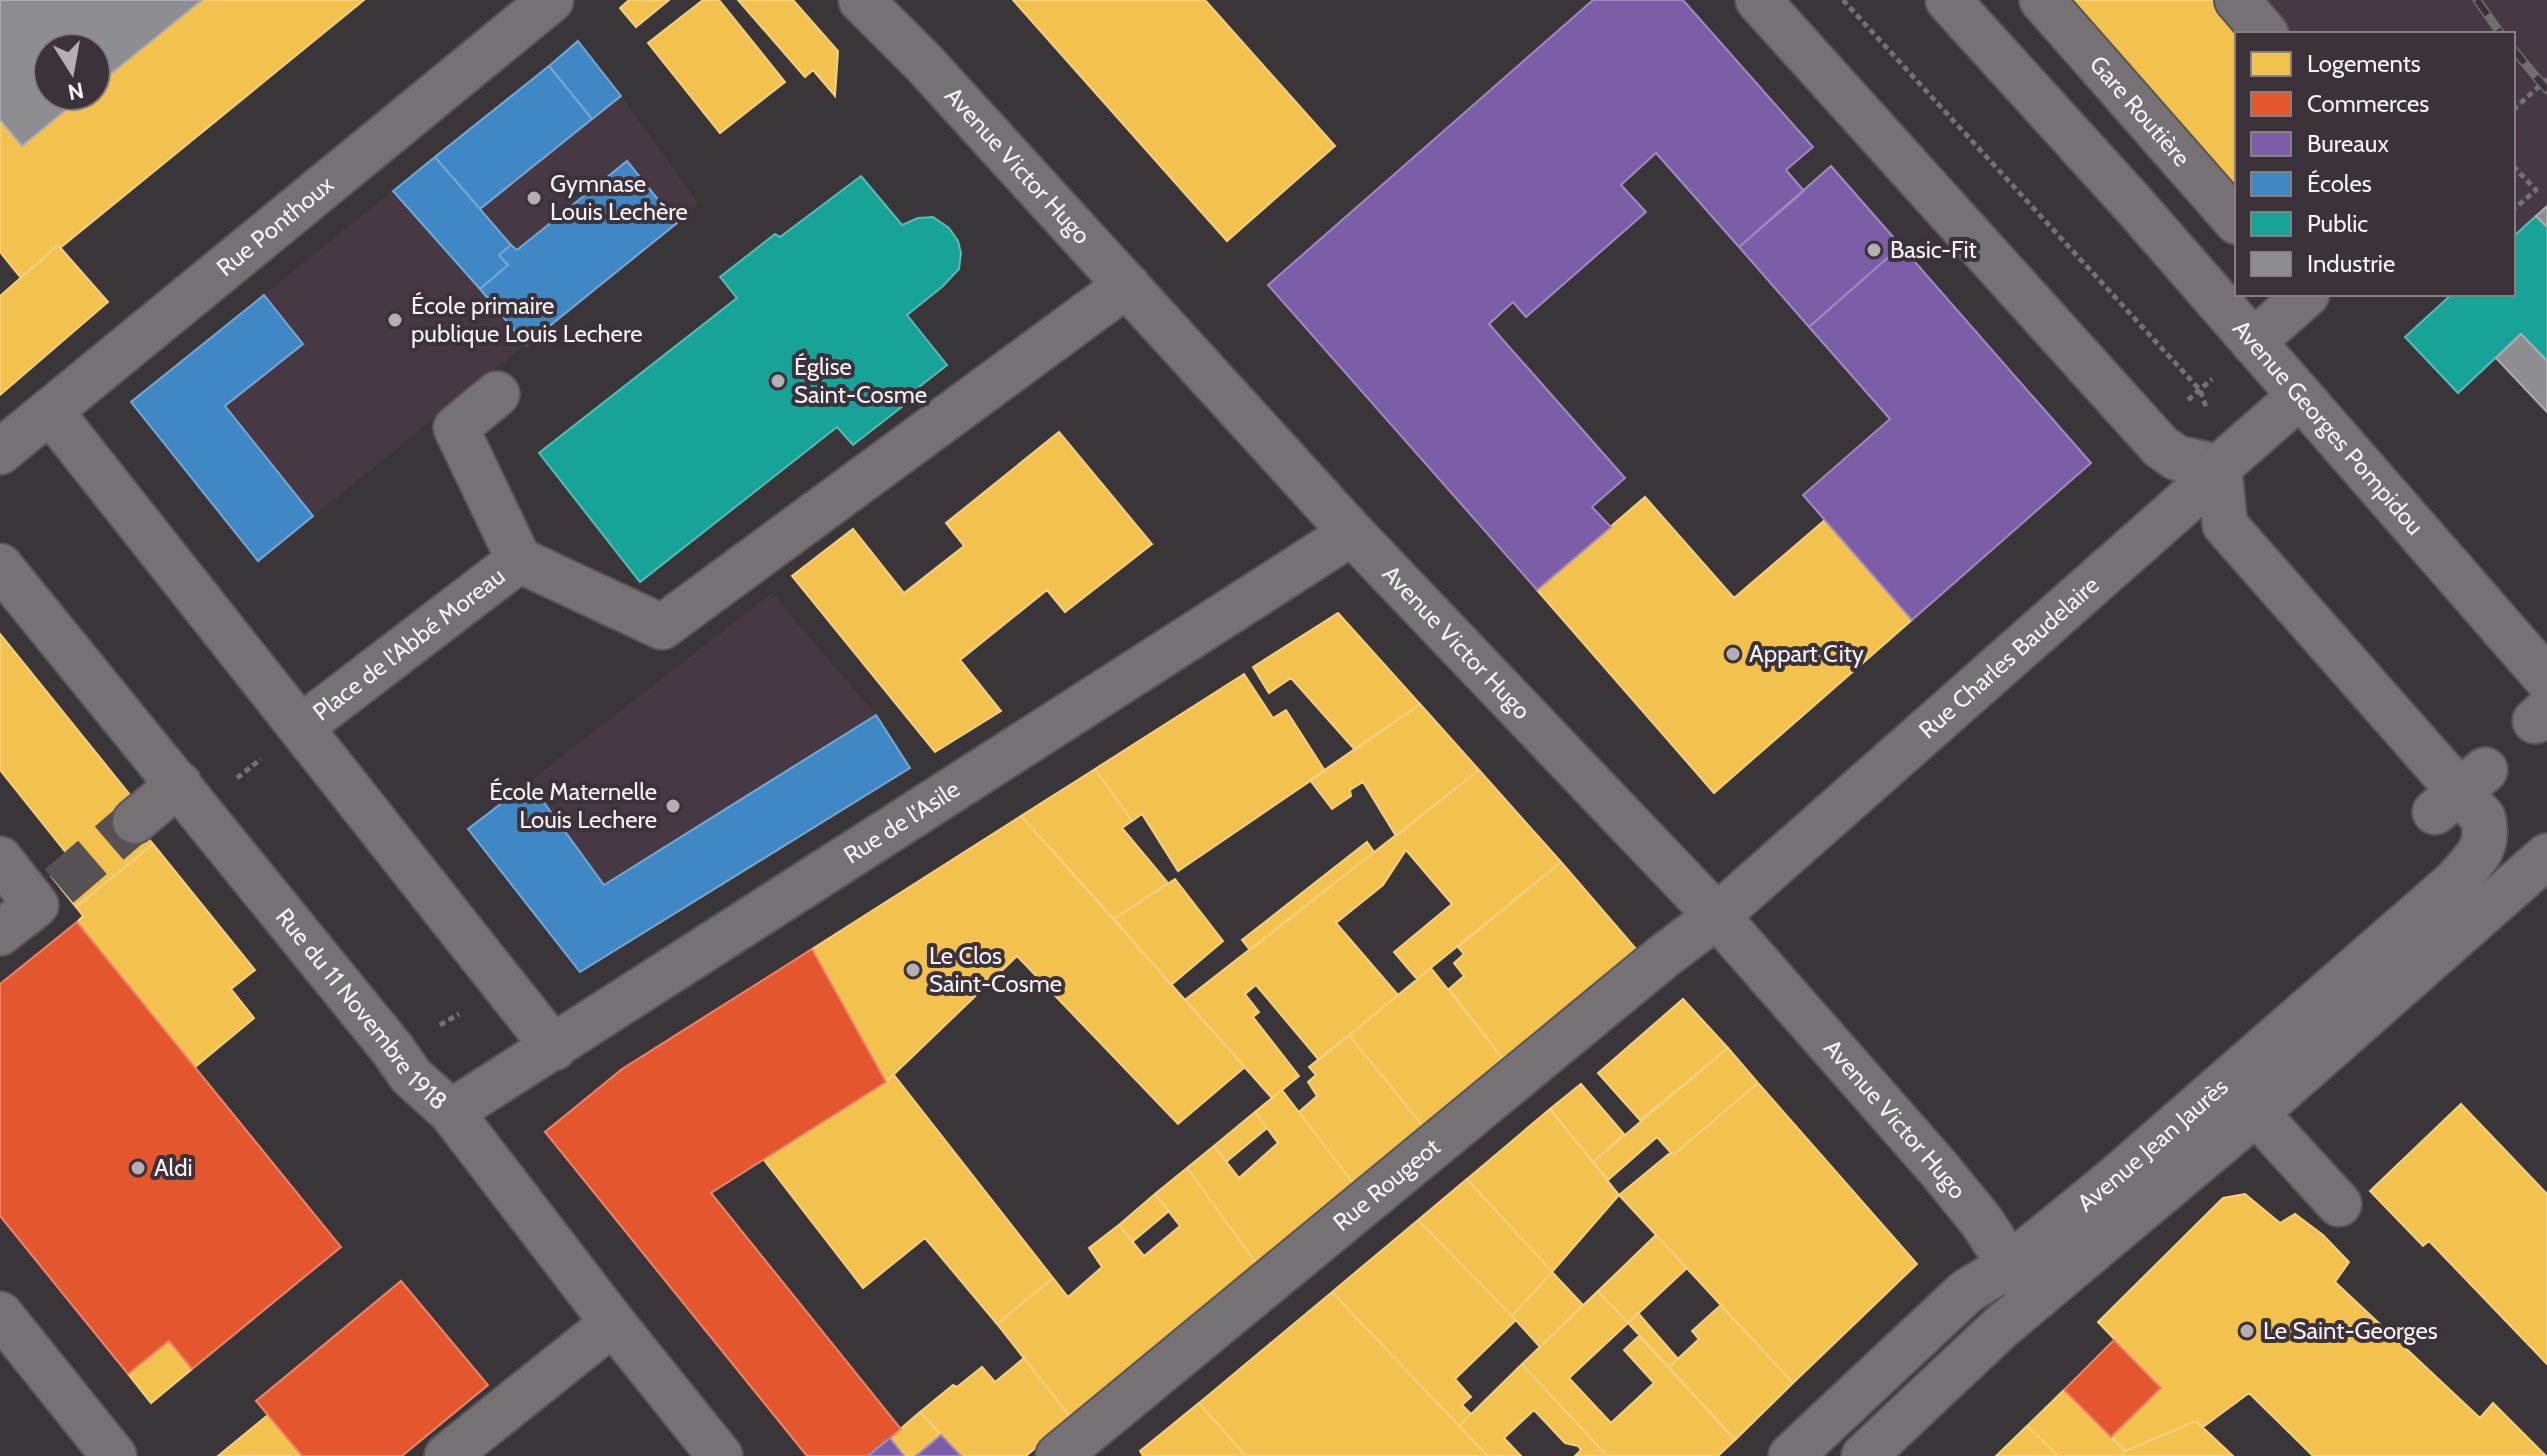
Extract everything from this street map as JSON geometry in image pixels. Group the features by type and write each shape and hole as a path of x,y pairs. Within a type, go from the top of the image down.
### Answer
{"street":[{"name":"Rue Ponthoux","path":"0,452 551,0"},
{"name":"Avenue Victor Hugo","path":"861,0 923,62 1352,533 1717,916 1939,1169 2024,1281"},
{"path":"1758,0 2161,447 2177,458 2219,467"},
{"name":"Avenue Georges Pompidou","path":"1948,0 2134,205 2547,679"},
{"name":"Gare Routière","path":"2042,0 2235,220"},
{"path":"2237,0 2264,32"},
{"name":"Place de l'Abbé Moreau","path":"497,394 456,428 519,560 662,627 1127,285"},
{"path":"2253,342 2302,296"},
{"name":"Rue Charles Baudelaire","path":"1717,916 2174,512 2219,467 2300,396"},
{"path":"50,411 554,1048"},
{"name":"Avenue Jean Jaurès","path":"1864,1456 2116,1178 2456,881 2480,854 2487,835 2465,798 2225,525 2219,467"},
{"name":"Rue de l'Asile","path":"451,1112 1352,533"},
{"name":"Place de l'Abbé Moreau","path":"301,727 519,560"},
{"name":"Rue du 11 Novembre 1918","path":"0,566 411,1076 451,1112 720,1456"},
{"path":"135,821 189,797"},
{"name":"Avenue Jean Jaurès","path":"1791,1456 1967,1291 2024,1281 2256,1113 2547,856"},
{"path":"0,859 48,895 0,933"},
{"name":"Rue Rougeot","path":"1058,1456 1664,956 1717,916"},
{"path":"2256,1113 2339,1204"},
{"path":"0,1314 114,1456"},
{"path":"447,1456 613,1323"}],"path":[{"path":"1843,0 2200,390 2219,467"},
{"path":"2515,108 2547,79"},
{"path":"2515,168 2536,190 2515,208"},
{"path":"189,797 301,727"}],"shaded area":[{"path":"2264,0 2547,0 2547,412 2496,358 2458,393 2405,337 2450,296 2515,296 2515,32 2292,32"},
{"name":"École primaire publique Louis Lechere","path":"578,41 699,204 258,561 131,402"},
{"name":"École Maternelle Louis Lechere","path":"772,593 876,715 910,768 580,972 468,829"}],"building: Logements":[{"path":"202,0 364,0 21,278 0,252 0,120 22,146 63,112 112,112 112,73"},
{"path":"629,0 669,0 636,27 620,8"},
{"path":"703,0 719,0 785,82 720,133 648,43"},
{"path":"738,0 793,0 838,51 835,96 813,70 805,77"},
{"path":"1013,0 1205,0 1335,146 1227,241"},
{"path":"2061,0 2220,0 2248,32 2235,32 2235,194"},
{"path":"58,245 108,302 0,395 0,296"},
{"path":"1059,432 1152,544 1065,612 1047,590 960,660 1001,711 935,752 792,576 853,529 904,593 964,546 946,523"},
{"name":"Appart City","path":"1645,497 1734,598 1825,520 1912,620 1714,793 1537,590"},
{"path":"1338,613 1420,704 1355,750 1291,678 1269,693 1253,667"},
{"path":"0,634 139,806 129,814 153,844 76,907 51,876 71,859 0,770"},
{"path":"1244,674 1273,718 1286,710 1325,771 1178,871 1142,814 1132,821 1095,769"},
{"path":"1420,704 1479,770 1396,836 1363,782 1350,790 1351,796 1332,809 1310,780"},
{"path":"1095,769 1132,821 1122,828 1168,883 1114,919 1021,816"},
{"path":"1479,770 1561,862 1417,979 1394,952 1452,904 1406,850 1383,885 1336,923 1398,995 1319,1060 1256,985 1245,994 1259,1012 1253,1017 1299,1076 1272,1098 1185,1000"},
{"name":"Le Clos Saint-Cosme","path":"1021,816 1245,1067 1178,1124 1017,956 886,1082 812,949"},
{"path":"1367,842 1374,852 1250,950 1242,940"},
{"path":"153,844 255,970 231,989 254,1018 195,1067 77,922 83,916 76,907"},
{"path":"1561,862 1636,949 1503,1059 1449,989 1464,976 1454,963 1464,954 1458,947"},
{"path":"1175,879 1223,941 1171,985 1114,919"},
{"path":"1431,968 1503,1059 1423,1126 1349,1035"},
{"path":"1683,999 1728,1048 1640,1120 1598,1073"},
{"path":"1349,1035 1423,1126 1354,1184 1299,1112 1317,1096 1308,1082 1316,1075 1309,1067"},
{"path":"1728,1048 1758,1083 1673,1155 1657,1137 1608,1180 1593,1162"},
{"path":"894,1075 1053,1278 997,1324 925,1238 863,1288 764,1160"},
{"path":"1758,1083 1917,1264 1793,1383 1619,1195 1670,1153 1673,1155"},
{"path":"1581,1084 1624,1134 1593,1162 1550,1109"},
{"path":"1282,1090 1354,1184 1257,1264 1187,1168 1214,1146 1239,1178 1278,1143 1255,1112"},
{"path":"2461,1104 2547,1194 2547,1364 2429,1241 2423,1246 2370,1191"},
{"path":"1550,1109 1619,1195 1552,1272 1467,1179"},
{"path":"1255,1112 1267,1128 1226,1162 1214,1146"},
{"path":"1187,1168 1257,1264 1071,1418 997,1324 1053,1278 1068,1297 1102,1267 1089,1248 1119,1225 1144,1256 1180,1226 1155,1194"},
{"path":"1467,1179 1552,1272 1512,1316 1418,1220"},
{"path":"1155,1194 1169,1211 1132,1242 1119,1225"},
{"name":"Le Saint-Georges","path":"2245,1194 2280,1223 2295,1214 2323,1235 2349,1262 2335,1282 2480,1418 2493,1403 2546,1456 2313,1456 2249,1393 2203,1427 2196,1421 2125,1451 2111,1437 2161,1388 2098,1322 2223,1198"},
{"path":"1418,1220 1516,1320 1455,1379 1471,1397 1462,1405 1471,1414 1459,1426 1332,1292"},
{"path":"1656,1235 1687,1268 1628,1323 1598,1291"},
{"path":"1552,1272 1583,1305 1540,1347 1512,1316"},
{"path":"1598,1291 1628,1323 1569,1378 1611,1423 1654,1383 1624,1350 1639,1336 1735,1440 1718,1456 1607,1456 1522,1364"},
{"path":"1332,1292 1488,1456 1246,1456 1199,1403"},
{"path":"1721,1305 1793,1383 1735,1440 1669,1367 1699,1339 1692,1331"},
{"path":"1638,1313 1678,1359 1669,1367 1628,1323"},
{"path":"169,1341 192,1369 151,1403 128,1374"},
{"path":"1024,1358 1071,1418 1026,1456 961,1456 920,1412 953,1385 957,1387 982,1367 995,1382"},
{"path":"1522,1364 1607,1456 1575,1456 1581,1450 1578,1446 1565,1443 1534,1410 1504,1438 1521,1456 1488,1456 1459,1426"},
{"path":"2064,1390 2125,1451 2120,1456 2058,1456 2027,1426"},
{"path":"1199,1403 1246,1456 1143,1456 1140,1451"},
{"path":"920,1412 941,1435 916,1456 904,1456 890,1438"},
{"path":"268,1415 302,1456 218,1456"},
{"path":"2196,1421 2233,1456 2120,1456 2125,1451"},
{"path":"2027,1426 2058,1456 1996,1456"}],"building: Commerces":[{"name":"Aldi","path":"77,922 341,1247 192,1369 169,1341 128,1374 0,1216 0,984"},
{"path":"812,949 886,1082 711,1193 901,1429 868,1456 807,1456 545,1132 622,1069"},
{"path":"401,1281 488,1385 402,1456 302,1456 256,1401"},
{"path":"2114,1340 2161,1388 2111,1437 2064,1390"}],"building: Bureaux":[{"path":"1593,0 1683,0 1813,147 1786,170 1804,191 1739,247 1656,153 1621,185 1646,212 1526,317 1513,302 1489,324 1625,478 1592,507 1611,527 1537,590 1268,285"},
{"path":"1831,166 1901,246 1809,327 1739,247"},
{"path":"1901,246 2091,463 1912,620 1803,495 1890,419 1809,327"},
{"path":"941,1435 961,1456 916,1456"},
{"path":"890,1438 904,1456 868,1456"}],"building: Écoles":[{"path":"578,41 621,96 592,119 549,66"},
{"path":"549,66 592,119 480,209 435,157"},
{"path":"435,157 511,245 499,255 508,265 480,289 393,191"},
{"path":"627,161 677,223 526,345 480,289 508,265 499,255 511,245 517,250"},
{"path":"264,295 303,344 225,406 313,516 258,561 131,402"},
{"path":"876,715 910,768 580,972 468,829 529,782 604,885"}],"building: Public":[{"name":"Église Saint-Cosme","path":"861,176 902,225 918,218 933,217 949,228 958,241 961,253 959,269 907,315 947,365 905,398 908,402 853,445 837,427 640,582 539,453 737,298 720,277 775,234 780,237"},
{"path":"2536,216 2547,227 2547,361 2521,334 2458,393 2405,337 2450,296 2515,296 2515,235"}],"building: Industrie":[{"path":"0,0 202,0 112,73 112,32 32,32 32,112 63,112 22,146 0,120"},
{"path":"2547,206 2547,227 2536,216"},
{"path":"2521,334 2547,361 2547,412 2496,358"}],"tunnel":[{"path":"59,886 135,821"}],"railway":[{"path":"2477,0 2500,32"},
{"path":"2515,51 2547,90"}],"place":[{"name":"Gymnase Louis Lechère","path":"534,198"},
{"name":"Basic-Fit","path":"1874,250"},
{"name":"École primaire publique Louis Lechere","path":"395,320"},
{"name":"Église Saint-Cosme","path":"778,381"},
{"name":"Appart City","path":"1733,654"},
{"name":"École Maternelle Louis Lechere","path":"673,806"},
{"name":"Le Clos Saint-Cosme","path":"913,970"},
{"name":"Aldi","path":"138,1168"},
{"name":"Le Saint-Georges","path":"2247,1331"}]}
